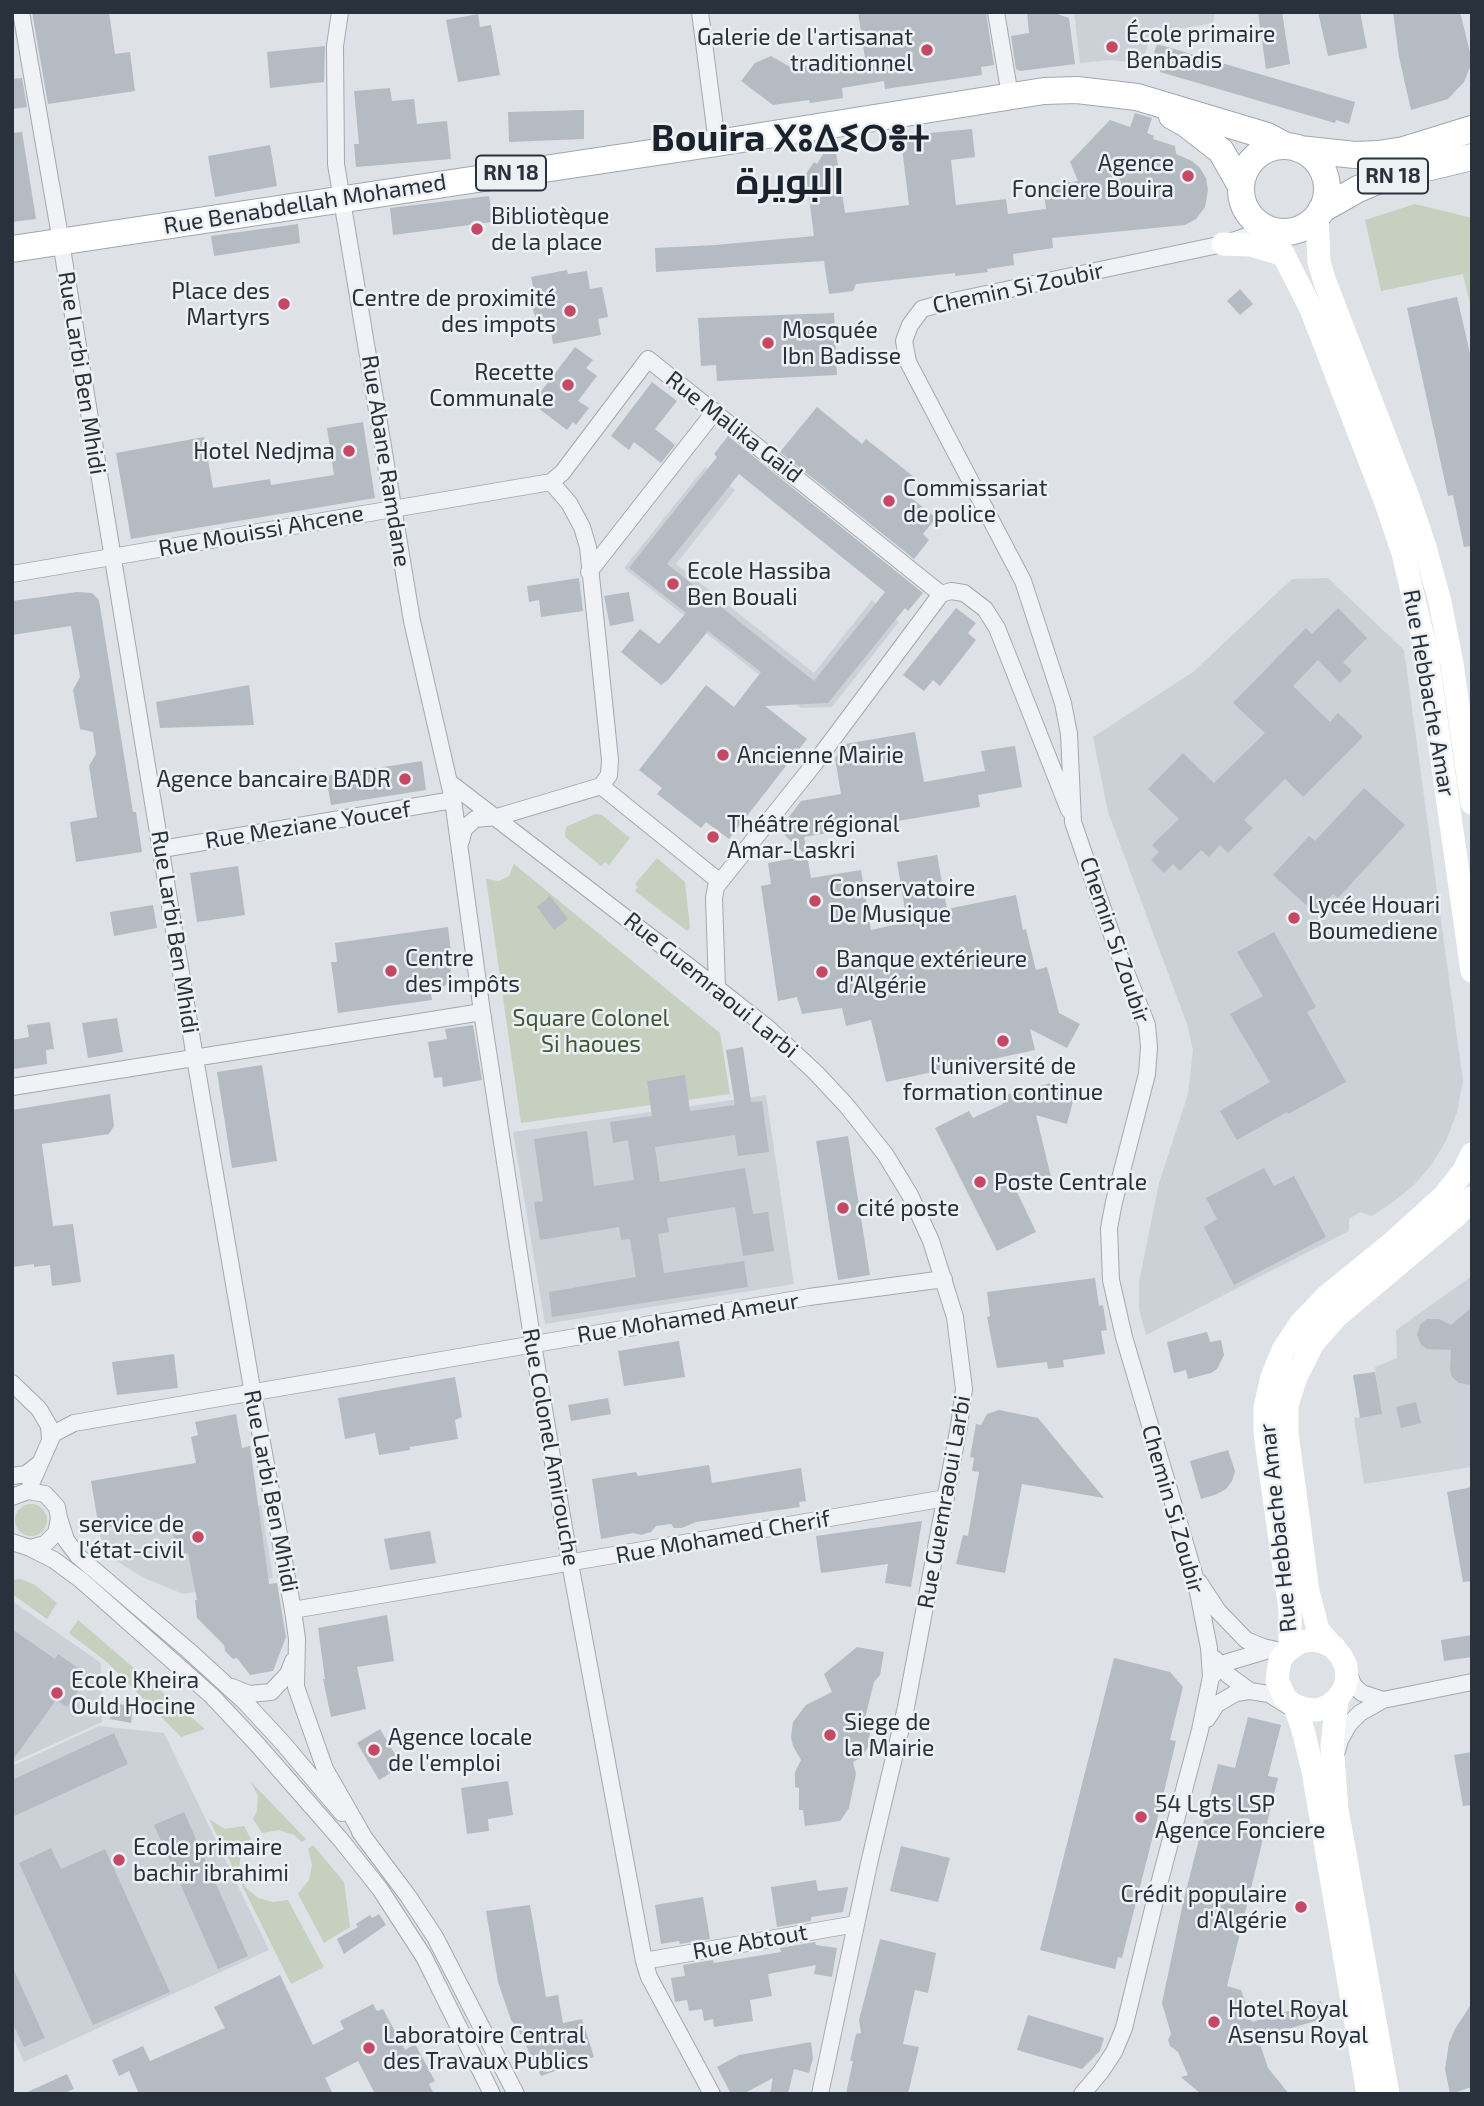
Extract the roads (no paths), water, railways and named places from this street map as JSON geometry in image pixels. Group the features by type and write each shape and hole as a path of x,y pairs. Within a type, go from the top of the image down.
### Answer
{"main road":[{"name":"Rue Benabdellah Mohamed","path":"12,248 717,143 1010,96 1077,89 1137,97 1266,136 1292,147"},
{"name":"Rue Benabdellah Mohamed","path":"1137,97 1185,123 1221,151 1241,186"},
{"path":"1426,143 1472,113"},
{"name":"RN 18","path":"1292,147 1355,155 1378,154 1463,132"},
{"path":"1292,147 1310,155 1324,174 1326,199 1319,213 1308,225 1284,232 1269,230 1247,212 1242,200 1243,173 1260,153 1272,148 1292,147"},
{"name":"RN 18","path":"1319,213 1358,189 1384,178 1472,157"},
{"name":"Rue Hebbache Amar","path":"1319,213 1319,261 1325,282 1399,472 1425,547 1440,602 1469,756 1472,803"},
{"name":"Rue Hebbache Amar","path":"1269,230 1311,309 1403,553 1427,655 1472,971"},
{"path":"1223,244 1251,245 1284,255"},
{"name":"Rue Hebbache Amar","path":"1282,1650 1290,1610 1265,1433 1265,1407 1276,1368 1283,1350 1301,1323 1328,1296 1401,1236 1444,1196 1463,1172 1472,1154"},
{"name":"Rue Hebbache Amar","path":"1340,1657 1318,1630 1308,1591 1287,1433 1287,1405 1296,1377 1313,1343 1337,1316 1457,1216 1472,1198"},
{"path":"1287,1705 1317,1710 1328,1706 1344,1689 1347,1678 1340,1657 1323,1642 1300,1642 1282,1650 1277,1680 1313,1771 1368,2094"},
{"path":"1337,1699 1332,1769 1337,1809 1388,2094"}],"street":[{"name":"Rue Larbi Ben Mhidi","path":"21,12 195,1058 293,1610 297,1639 296,1687 325,1769 365,1839"},
{"name":"Rue Abane Ramdane","path":"340,12 335,46 336,164 412,621 450,782"},
{"path":"700,12 717,143"},
{"path":"996,12 1010,96"},
{"name":"Chemin Si Zoubir","path":"1215,1672 1195,1577 1124,1338 1111,1280 1109,1228 1147,1074 1150,1047 1147,1025 1115,944 1073,822 1069,734 1063,704 1023,581 908,362 904,341 910,325 922,309 1223,244 1269,230"},
{"name":"Rue Malika Gaid","path":"551,482 562,473 648,359 715,411 938,596 951,592 964,593 985,609 997,628 1073,822"},
{"path":"589,572 715,411"},
{"path":"460,847 468,823 601,786 609,775 610,760 588,547 582,527 569,503 551,482"},
{"name":"Rue Mouissi Ahcene","path":"12,574 551,482"},
{"path":"718,988 714,898 716,887 814,763 938,596"},
{"name":"Rue Colonel Amirouche","path":"450,782 481,1012 533,1344 570,1563 644,1961 649,1977 712,2094"},
{"name":"Rue Guemraoui Larbi","path":"450,782 718,988 809,1065 846,1105 885,1154 914,1204 931,1241 955,1317 964,1388 946,1498 906,1707 820,2094"},
{"path":"601,786 720,882"},
{"name":"Rue Meziane Youcef","path":"162,849 453,800"},
{"path":"12,1087 481,1012"},
{"name":"Rue Mohamed Ameur","path":"50,1439 57,1431 74,1423 809,1297 944,1279"},
{"path":"12,1383 54,1420 74,1423"},
{"path":"19,1491 41,1462 50,1439 49,1426 39,1409"},
{"path":"12,1476 26,1474 41,1462"},
{"path":"41,1462 45,1483 66,1540 78,1556 224,1683 282,1742 365,1839 435,1937 516,2094"},
{"path":"19,1491 44,1494 53,1502"},
{"name":"Rue Mohamed Cherif","path":"293,1610 946,1498"},
{"path":"20,1547 45,1544 56,1533 59,1518"},
{"path":"20,1547 54,1560 81,1580 212,1696 341,1840 380,1889 424,1957 492,2094"},
{"path":"1195,1577 1218,1611 1246,1640 1282,1650"},
{"path":"1082,2094 1114,2052 1124,2028 1215,1672 1235,1659 1282,1650"},
{"path":"224,1683 249,1694 271,1692 288,1674 296,1652"},
{"path":"1340,1657 1353,1686 1362,1693 1383,1700"},
{"path":"1215,1672 1250,1691 1287,1705"},
{"path":"1332,1769 1340,1740 1349,1724 1360,1713 1383,1700 1472,1682"},
{"path":"1200,1730 1217,1704 1236,1693 1250,1691"},
{"name":"Rue Abtout","path":"644,1961 856,1924"}],"place":[{"name":"École primaire Benbadis","path":"1112,47"},
{"name":"Galerie de l'artisanat traditionnel","path":"927,50"},
{"name":"Agence Fonciere Bouira","path":"1188,176"},
{"name":"Bibliotèque de la place","path":"477,229"},
{"name":"Place des Martyrs","path":"284,304"},
{"name":"Centre de proximité des impots","path":"570,311"},
{"name":"Mosquée Ibn Badisse","path":"768,343"},
{"name":"Recette Communale","path":"568,385"},
{"name":"Hotel Nedjma","path":"349,451"},
{"name":"Commissariat de police","path":"889,501"},
{"name":"Ecole Hassiba Ben Bouali","path":"673,584"},
{"name":"Ancienne Mairie","path":"723,755"},
{"name":"Agence bancaire BADR","path":"405,779"},
{"name":"Théâtre régional Amar-Laskri","path":"713,837"},
{"name":"Conservatoire De Musique","path":"815,901"},
{"name":"Lycée Houari Boumediene","path":"1294,918"},
{"name":"Centre des impôts","path":"391,971"},
{"name":"Banque extérieure d'Algérie","path":"822,972"},
{"name":"l'université de formation continue","path":"1003,1041"},
{"name":"Poste Centrale","path":"980,1182"},
{"name":"cité poste","path":"843,1208"},
{"name":"service de l'état-civil","path":"198,1537"},
{"name":"Ecole Kheira Ould Hocine","path":"57,1693"},
{"name":"Siege de la Mairie","path":"830,1735"},
{"name":"Agence locale de l'emploi","path":"374,1750"},
{"name":"54 Lgts LSP Agence Fonciere","path":"1141,1817"},
{"name":"Ecole primaire bachir ibrahimi","path":"119,1860"},
{"name":"Crédit populaire d'Algérie","path":"1301,1907"},
{"name":"Hotel Royal Asensu Royal","path":"1214,2022"},
{"name":"Laboratoire Central des Travaux Publics","path":"369,2048"}],"district":[{"name":"Bouira ⵝⵓⵠⵉⵔⴻⵜ البويرة","path":"790,160"}],"park label":[{"name":"Square Colonel Si haoues","path":"591,1031"}]}
